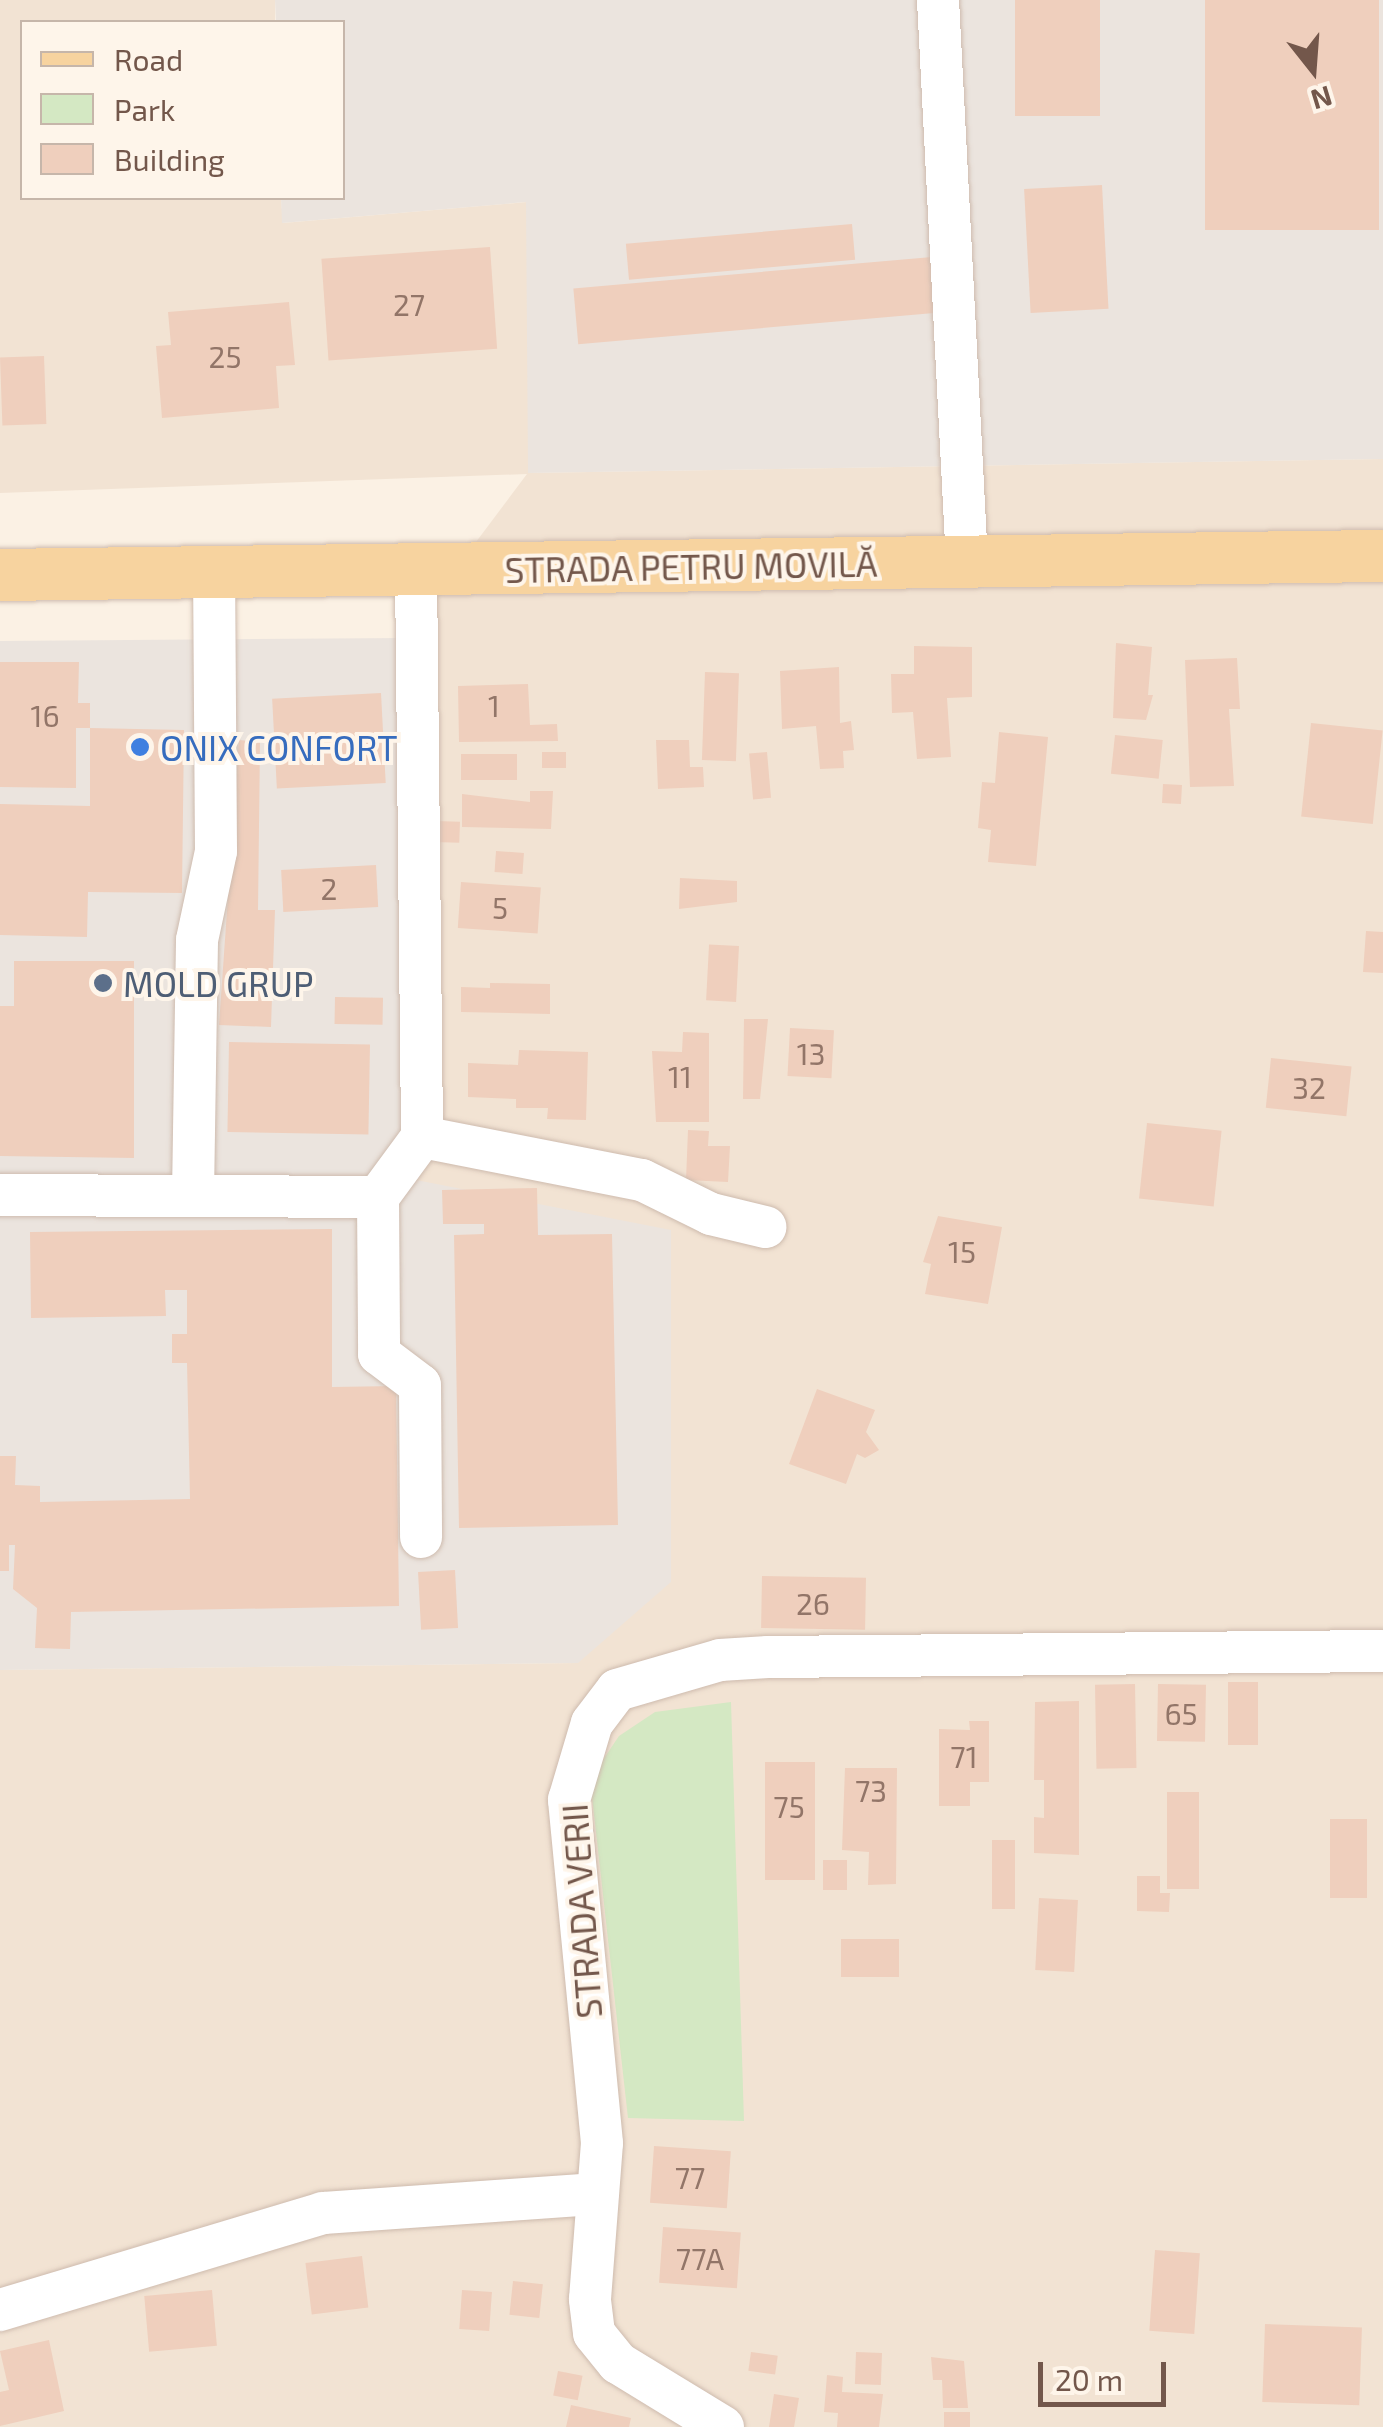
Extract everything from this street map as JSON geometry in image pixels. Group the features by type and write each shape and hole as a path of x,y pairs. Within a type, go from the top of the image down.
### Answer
{"main road":[{"name":"STRADA PETRU MOVILĂ","path":"0,575 1383,556"}],"street":[{"path":"938,0 968,563"},
{"path":"416,568 422,1137 378,1196 378,1354 420,1385 421,1537"},
{"path":"193,1194 197,940 216,851 214,572"},
{"path":"422,1137 642,1180 712,1214 764,1227"},
{"path":"0,1195 378,1196"},
{"name":"STRADA VERII","path":"723,2427 618,2363 594,2333 602,2143 570,1800 592,1722 616,1690 720,1660 786,1656 1383,1652"},
{"path":"0,2310 323,2213 597,2194"}],"shaded area":[{"path":"0,0 275,0 275,20 20,20 20,200 281,200 283,223 527,202 529,473 1383,459 1383,2427 0,2427 0,1670 578,1663 401,1178 404,638 527,474 0,493"},
{"path":"275,0 1383,0 1383,459 528,473 526,202 282,223 281,200 345,200 345,20 276,20"},
{"path":"404,638 401,1177 671,1230 671,1582 578,1663 0,1670 0,641"}],"green space":[{"path":"731,1702 744,2121 628,2118 590,1779 619,1736 655,1712"}],"building":[{"path":"1015,0 1100,0 1100,116 1015,116"},
{"path":"1205,0 1379,0 1379,230 1205,230"},
{"path":"1102,185 1108,309 1031,313 1024,189"},
{"path":"852,224 855,260 629,280 626,244"},
{"path":"490,247 497,349 329,361 321,259"},
{"path":"932,257 937,313 578,344 573,288"},
{"path":"289,302 295,365 276,366 279,408 162,418 156,346 171,345 168,312"},
{"path":"44,356 46,424 2,425 0,358"},
{"path":"1116,643 1152,647 1148,695 1153,695 1146,720 1113,718"},
{"path":"914,646 972,647 972,697 947,698 951,757 917,759 913,712 892,713 891,674 914,674"},
{"path":"1237,658 1240,709 1229,709 1234,786 1190,787 1185,660"},
{"path":"0,662 79,662 78,703 90,703 90,728 76,728 76,788 0,787"},
{"path":"839,667 840,723 851,721 854,750 843,751 844,768 820,769 816,726 782,729 780,671"},
{"path":"705,672 739,673 736,761 702,760"},
{"path":"528,684 530,725 557,724 558,741 459,742 458,686"},
{"path":"381,693 386,783 277,789 272,699"},
{"path":"1311,723 1383,731 1373,824 1301,816"},
{"path":"90,728 184,730 182,893 88,892 87,937 0,935 0,804 90,806"},
{"path":"999,732 1048,737 1036,866 988,862 991,830 978,828 982,782 995,783"},
{"path":"1115,735 1163,740 1159,779 1111,774"},
{"path":"239,740 260,742 258,910 275,910 271,1027 219,1025"},
{"path":"656,740 689,740 690,767 703,767 704,787 658,789"},
{"path":"542,752 566,752 566,768 542,768"},
{"path":"767,752 771,798 753,799 749,754"},
{"path":"461,754 517,754 517,780 461,780"},
{"path":"1163,784 1182,785 1181,804 1162,803"},
{"path":"530,791 553,791 551,829 462,827 462,794 530,802"},
{"path":"435,821 460,822 459,843 434,842"},
{"path":"496,851 524,853 522,874 495,872"},
{"path":"376,865 378,907 283,912 281,870"},
{"path":"680,878 737,881 737,902 679,909"},
{"path":"461,882 541,888 538,933 458,928"},
{"path":"1366,931 1383,932 1383,973 1363,972"},
{"path":"709,944 739,946 736,1002 706,1000"},
{"path":"14,961 134,961 134,1158 0,1156 0,1006 14,1006"},
{"path":"490,983 550,984 550,1014 461,1012 461,987 490,988"},
{"path":"335,997 383,998 383,1025 335,1024"},
{"path":"744,1019 768,1019 760,1099 743,1099"},
{"path":"790,1028 834,1030 831,1078 787,1076"},
{"path":"683,1032 709,1033 709,1122 656,1122 652,1051 682,1052"},
{"path":"229,1042 370,1044 368,1134 227,1132"},
{"path":"519,1050 588,1052 586,1120 547,1119 548,1108 516,1108 516,1099 468,1097 468,1063 518,1065"},
{"path":"1271,1058 1352,1066 1346,1116 1266,1108"},
{"path":"1147,1123 1222,1131 1214,1206 1139,1199"},
{"path":"688,1130 709,1131 708,1146 730,1146 728,1182 686,1180"},
{"path":"537,1188 538,1235 612,1234 618,1525 459,1528 454,1235 484,1234 484,1224 443,1224 442,1190"},
{"path":"938,1216 1002,1227 988,1304 925,1294 931,1264 923,1262"},
{"path":"332,1229 332,1387 396,1386 399,1606 71,1612 70,1649 35,1648 37,1608 13,1589 15,1545 9,1545 9,1571 0,1571 0,1456 16,1456 15,1485 40,1486 40,1502 190,1499 187,1363 172,1363 172,1334 187,1334 187,1290 165,1290 166,1316 31,1318 30,1232"},
{"path":"817,1389 875,1410 866,1432 879,1450 865,1458 857,1454 846,1484 789,1464"},
{"path":"455,1570 458,1628 421,1630 418,1572"},
{"path":"762,1576 866,1578 865,1630 761,1628"},
{"path":"1228,1682 1258,1682 1258,1745 1228,1745"},
{"path":"1135,1684 1136,1768 1096,1769 1095,1685"},
{"path":"1158,1684 1206,1685 1205,1742 1157,1741"},
{"path":"1079,1701 1079,1855 1034,1853 1034,1817 1044,1818 1044,1780 1034,1780 1035,1702"},
{"path":"969,1721 989,1721 989,1782 970,1782 970,1806 939,1806 939,1729 970,1730"},
{"path":"765,1762 815,1762 815,1880 765,1880"},
{"path":"845,1768 897,1768 896,1884 868,1885 869,1852 842,1850"},
{"path":"1167,1792 1199,1792 1199,1889 1167,1889"},
{"path":"1330,1819 1367,1819 1367,1898 1330,1898"},
{"path":"992,1840 1015,1840 1015,1909 992,1909"},
{"path":"823,1860 847,1860 847,1890 823,1890"},
{"path":"1137,1876 1160,1876 1160,1893 1170,1893 1169,1912 1137,1911"},
{"path":"1039,1898 1078,1900 1074,1972 1035,1970"},
{"path":"841,1939 899,1939 899,1977 841,1977"},
{"path":"654,2146 731,2151 727,2208 650,2203"},
{"path":"663,2227 741,2232 737,2288 659,2283"},
{"path":"1155,2250 1200,2253 1194,2334 1149,2331"},
{"path":"362,2256 368,2308 312,2315 305,2263"},
{"path":"513,2281 543,2284 539,2318 509,2315"},
{"path":"212,2290 217,2346 149,2352 144,2296"},
{"path":"462,2290 492,2292 489,2331 459,2329"},
{"path":"1265,2324 1362,2327 1359,2405 1262,2402"},
{"path":"49,2340 64,2411 0,2426 0,2392 9,2390 0,2351"},
{"path":"751,2352 778,2356 775,2375 748,2371"},
{"path":"856,2352 882,2353 881,2385 855,2384"},
{"path":"931,2357 964,2361 968,2408 943,2408 942,2380 933,2380"},
{"path":"558,2371 583,2376 578,2400 553,2396"},
{"path":"827,2375 843,2377 842,2392 883,2394 879,2427 837,2427 838,2413 824,2412"},
{"path":"774,2394 799,2398 794,2427 769,2427"},
{"path":"571,2405 631,2418 629,2427 566,2427"},
{"path":"944,2412 970,2412 970,2427 944,2427"}],"place":[{"name":"ONIX CONFORT","path":"140,747"},
{"name":"MOLD GRUP","path":"103,983"}]}
